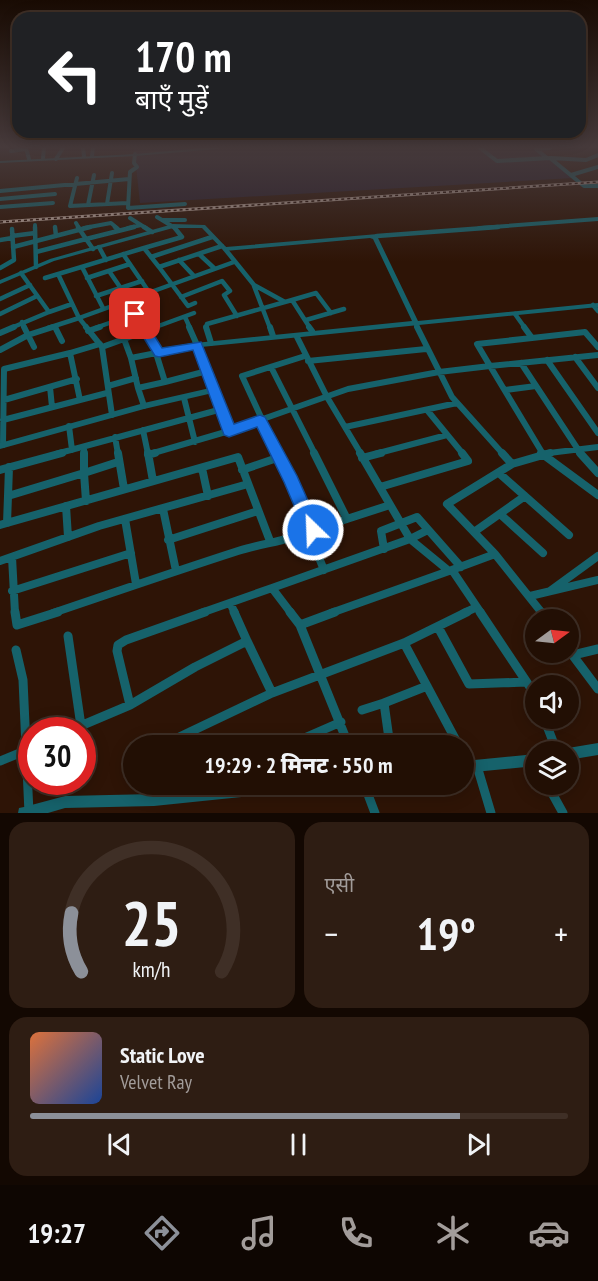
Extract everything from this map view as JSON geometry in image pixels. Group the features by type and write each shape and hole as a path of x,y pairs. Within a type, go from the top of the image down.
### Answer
{"street":[{"path":"0,191 57,186 50,212"},
{"path":"75,186 70,206 127,203"},
{"path":"88,205 92,186"},
{"path":"107,204 110,186"},
{"path":"128,186 128,208 185,204"},
{"path":"0,199 55,194"},
{"path":"0,207 53,202"},
{"path":"130,218 152,232"},
{"path":"185,220 159,219 173,226 190,243"},
{"path":"159,267 224,247 598,219"},
{"path":"76,223 86,239 106,260"},
{"path":"13,247 91,226 111,223 119,230"},
{"path":"34,225 36,267"},
{"path":"36,252 141,225"},
{"path":"91,226 99,236"},
{"path":"0,282 36,267 173,226 203,226 224,247 254,285 285,302"},
{"path":"55,227 56,236"},
{"path":"0,268 14,260 12,229"},
{"path":"0,240 35,233"},
{"path":"45,278 182,237"},
{"path":"151,257 212,237"},
{"path":"374,237 426,349 457,403 512,464"},
{"path":"144,248 188,306 195,303"},
{"path":"199,254 230,291 224,295 237,316"},
{"path":"123,255 149,292"},
{"path":"179,260 194,276"},
{"path":"0,350 28,335 234,262"},
{"path":"87,278 130,264"},
{"path":"82,267 104,308"},
{"path":"109,271 120,288"},
{"path":"21,273 49,312"},
{"path":"58,274 79,318 101,346 112,415"},
{"path":"96,296 141,281"},
{"path":"181,297 222,281"},
{"path":"0,298 30,285"},
{"path":"254,285 261,309 273,336"},
{"path":"213,343 206,325 316,293 331,313"},
{"path":"0,315 38,296"},
{"path":"127,300 157,353 165,382"},
{"path":"291,300 312,331"},
{"path":"0,333 22,322 72,304"},
{"path":"499,314 597,306"},
{"path":"131,358 197,345 312,331 597,306"},
{"path":"306,320 344,309"},
{"path":"194,313 101,346 2,369 4,400 1,446 144,406 214,390"},
{"path":"88,331 135,314"},
{"path":"515,314 532,338"},
{"path":"185,317 229,431"},
{"path":"22,322 34,347"},
{"path":"213,343 297,337 415,322"},
{"path":"56,326 62,341"},
{"path":"598,347 585,332 477,344 542,454 598,495"},
{"path":"297,337 327,397 410,539 454,569"},
{"path":"124,339 144,406"},
{"path":"324,570 311,531 280,457 260,420 242,376 307,358 426,349"},
{"path":"70,353 80,400"},
{"path":"148,455 229,431 348,389 439,372 598,354"},
{"path":"575,357 595,379 598,388"},
{"path":"547,360 598,433"},
{"path":"521,363 577,450 598,473"},
{"path":"271,367 347,519"},
{"path":"138,388 207,371"},
{"path":"3,420 80,400 136,378"},
{"path":"4,400 77,379"},
{"path":"505,390 536,386"},
{"path":"50,387 52,407"},
{"path":"183,398 195,442"},
{"path":"345,427 457,403"},
{"path":"0,470 115,437 222,410"},
{"path":"380,487 468,461 427,410"},
{"path":"589,419 598,418"},
{"path":"69,426 72,450"},
{"path":"143,430 153,481"},
{"path":"362,458 447,435"},
{"path":"115,437 124,489"},
{"path":"84,447 86,501"},
{"path":"539,609 495,554 447,504 500,474 512,464 542,454 598,447"},
{"path":"9,467 4,524 238,457 270,541"},
{"path":"242,470 280,457"},
{"path":"8,496 118,462"},
{"path":"202,468 208,496"},
{"path":"500,474 569,535"},
{"path":"0,561 125,519 248,484"},
{"path":"474,532 525,496"},
{"path":"12,557 15,621 17,625 20,625 176,571 270,541 290,540 390,505"},
{"path":"66,506 69,537"},
{"path":"163,509 176,571"},
{"path":"168,540 258,511"},
{"path":"500,514 543,553"},
{"path":"384,549 381,531 417,518 428,530 454,569 525,680"},
{"path":"125,519 136,585"},
{"path":"130,705 117,651 118,645 126,640 384,549 428,530"},
{"path":"12,591 131,553"},
{"path":"300,625 495,554"},
{"path":"546,594 598,556"},
{"path":"530,597 598,580"},
{"path":"272,588 300,625 346,735"},
{"path":"230,603 272,693"},
{"path":"184,735 272,693 404,643 477,607"},
{"path":"438,627 469,684 525,682"},
{"path":"68,636 80,717"},
{"path":"96,720 130,705 247,640"},
{"path":"404,643 453,735"},
{"path":"579,651 598,649"},
{"path":"16,650 23,680 26,717"},
{"path":"579,663 598,689"},
{"path":"362,711 427,686"},
{"path":"384,703 388,735"},
{"path":"311,735 341,722"},
{"path":"579,752 598,748"},
{"path":"0,762 18,754"},
{"path":"474,766 525,762"},
{"path":"474,775 491,813"},
{"path":"28,795 28,812 65,802 86,807 206,795"},
{"path":"368,795 375,813"},
{"path":"553,795 563,813"}],"shaded area":[{"path":"138,186 435,186 140,203"}],"railway":[{"path":"0,222 539,186"}],"route":[{"path":"135,314 159,352 197,345 229,431 260,420 280,457 313,530"}]}
